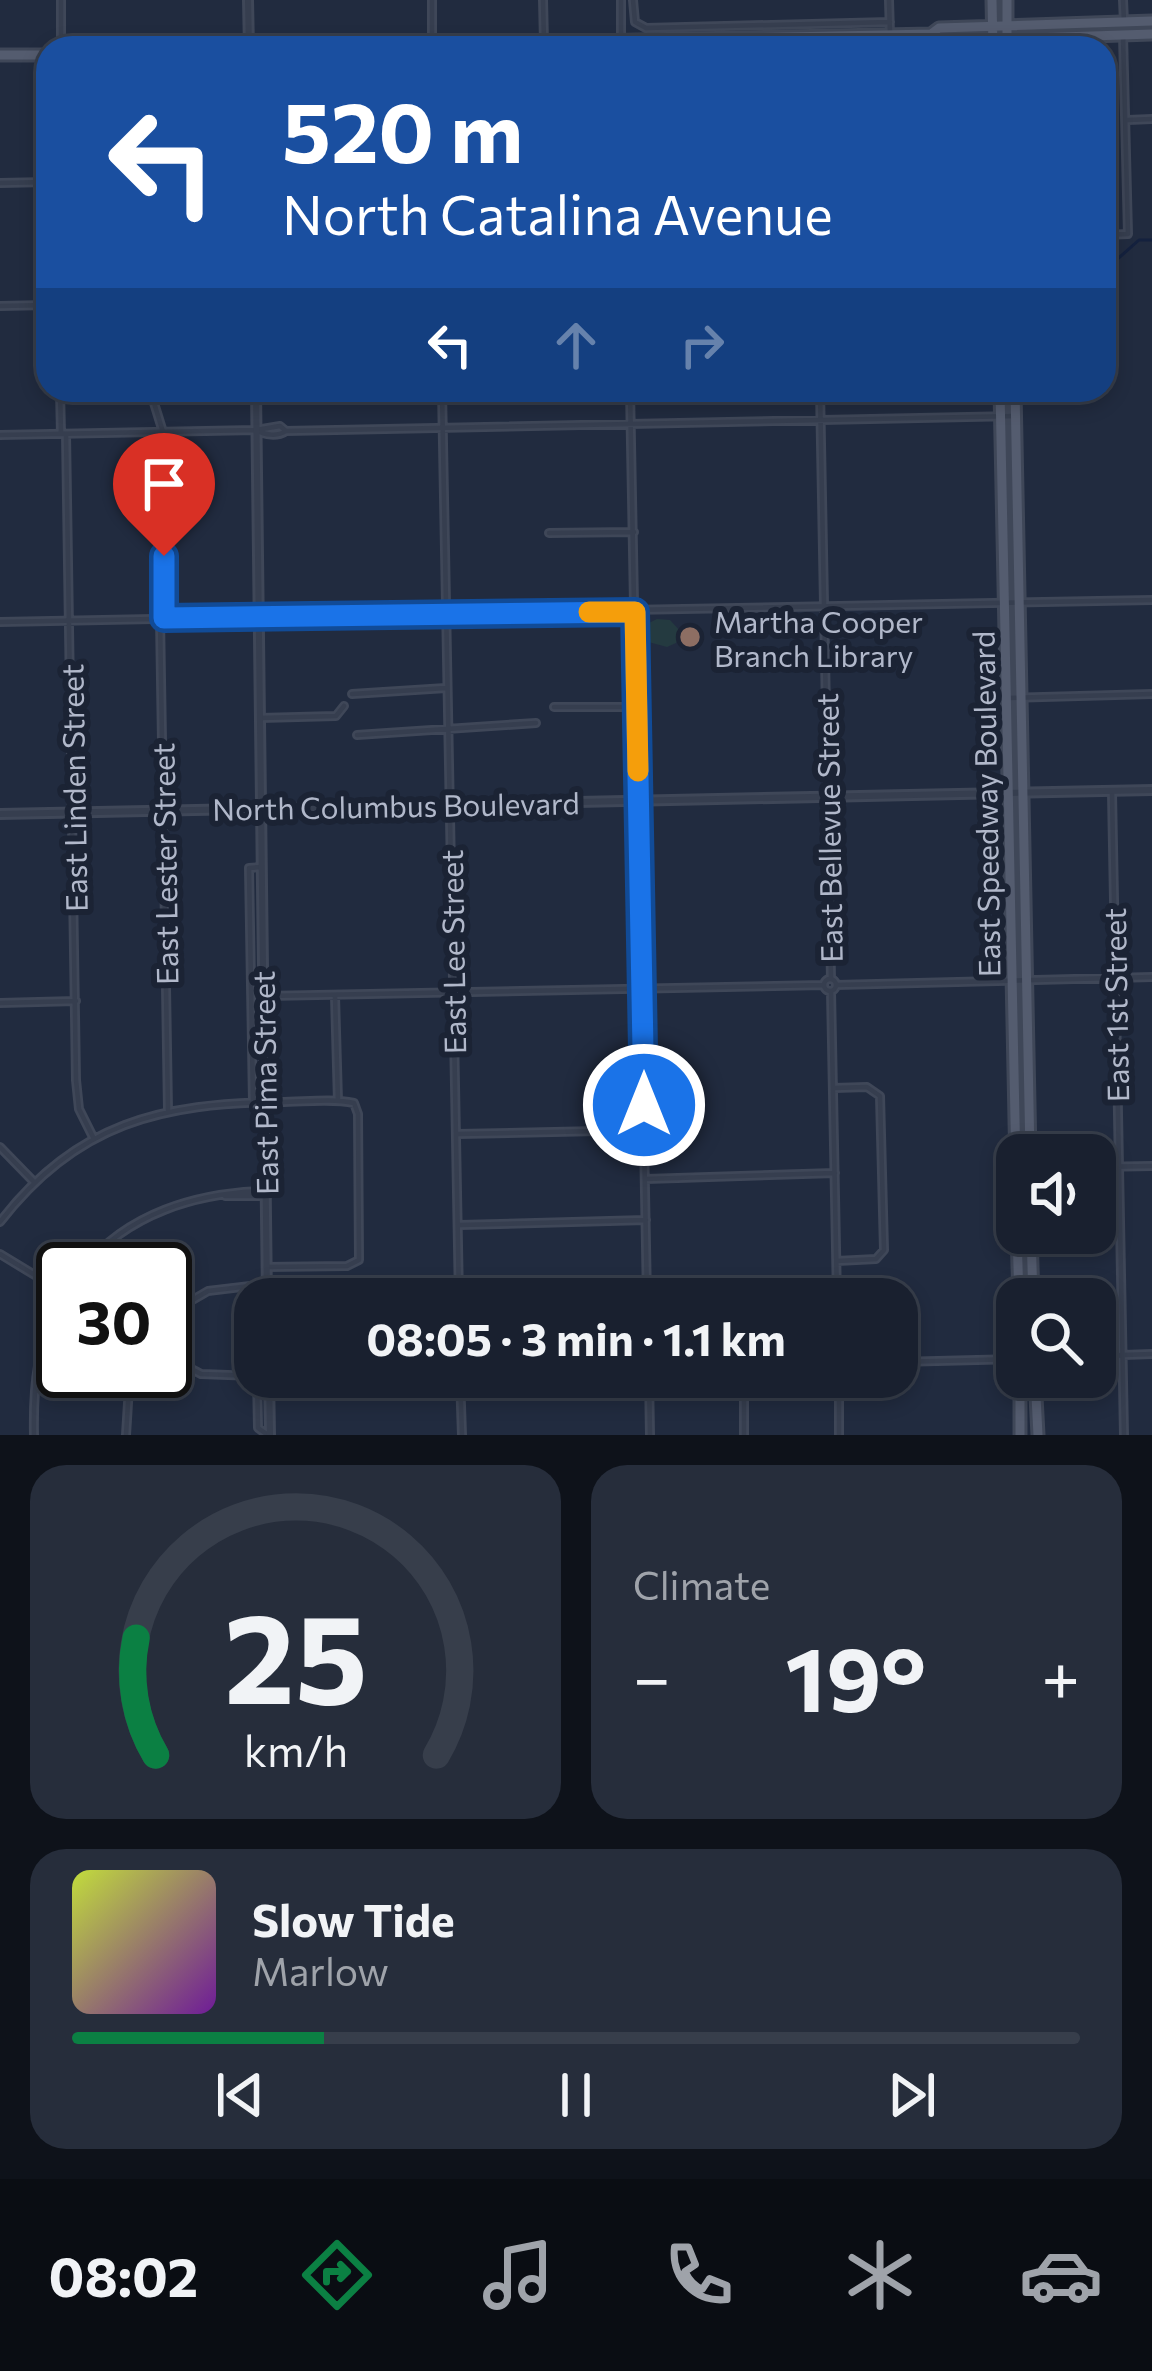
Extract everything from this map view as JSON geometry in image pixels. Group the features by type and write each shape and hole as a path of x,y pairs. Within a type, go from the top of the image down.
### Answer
{"main road":[{"path":"992,0 993,36"},
{"path":"1007,0 1007,36"},
{"path":"931,34 939,28 1152,21"},
{"path":"795,36 890,28 934,36"},
{"path":"1110,36 1152,34"},
{"path":"0,55 36,55"},
{"name":"East Speedway Boulevard","path":"1000,402 1016,1134"},
{"name":"East Speedway Boulevard","path":"1015,402 1030,1134"},
{"path":"1020,1398 1020,1435"},
{"path":"1036,1398 1038,1435"}],"street":[{"path":"61,0 61,36"},
{"path":"248,0 252,36"},
{"path":"431,0 432,36"},
{"path":"543,0 544,36"},
{"path":"621,0 621,36"},
{"path":"633,0 635,22 646,28 890,28 889,0"},
{"path":"1123,0 1124,22"},
{"path":"1116,234 1128,234 1123,35"},
{"path":"1125,120 1152,119"},
{"path":"0,183 36,182"},
{"path":"0,306 36,304"},
{"name":"East Linden Street","path":"61,402 70,621 77,1098 94,1139"},
{"name":"East Lester Street","path":"154,402 163,432 162,810 168,1110"},
{"name":"East Pima Street","path":"256,402 267,1278"},
{"name":"East Lee Street","path":"442,402 459,1278"},
{"path":"630,402 647,1278"},
{"name":"East Bellevue Street","path":"820,402 837,1278"},
{"path":"0,434 1016,416"},
{"path":"549,533 634,532"},
{"path":"0,622 1152,600"},
{"path":"352,694 446,688"},
{"path":"1007,698 1152,694"},
{"path":"260,718 336,716 344,706"},
{"path":"554,707 638,707"},
{"path":"356,735 536,723"},
{"name":"East 1st Street","path":"1112,790 1124,1435"},
{"name":"North Columbus Boulevard","path":"0,814 1152,790"},
{"name":"East Pima Street","path":"253,1102 249,868 261,867"},
{"path":"262,997 1152,977"},
{"path":"335,996 338,1101"},
{"path":"0,1003 76,1001"},
{"path":"834,1088 868,1087 880,1096 884,1250 879,1257 837,1261"},
{"path":"0,1222 35,1183 94,1139 134,1120 215,1102 356,1104 359,1260 347,1266 266,1267"},
{"path":"455,1134 644,1130"},
{"path":"0,1147 35,1183"},
{"path":"1118,1167 1152,1166"},
{"path":"646,1179 835,1173"},
{"path":"109,1242 156,1213 188,1201 266,1194"},
{"path":"458,1226 646,1220"},
{"path":"0,1254 36,1277"},
{"path":"192,1300 208,1291 234,1287"},
{"path":"1116,1355 1152,1354"},
{"path":"918,1361 996,1360"},
{"path":"192,1369 234,1376"},
{"path":"34,1435 36,1385"},
{"path":"126,1435 128,1398"},
{"path":"257,1398 258,1428 269,1435"},
{"path":"269,1398 269,1435"},
{"path":"461,1398 462,1435"},
{"path":"649,1398 650,1435"},
{"path":"744,1398 744,1435"},
{"path":"839,1398 839,1435"}],"green space":[{"path":"670,620 681,632 676,643 667,647 641,640 647,624"}],"waterway":[{"path":"1116,260 1139,240 1152,240"}],"slow traffic":[{"path":"589,612 635,612 638,771"}],"place":[{"name":"Martha Cooper Branch Library","path":"690,637"}],"route":[{"path":"164,556 164,618 635,612 644,1105"}]}
